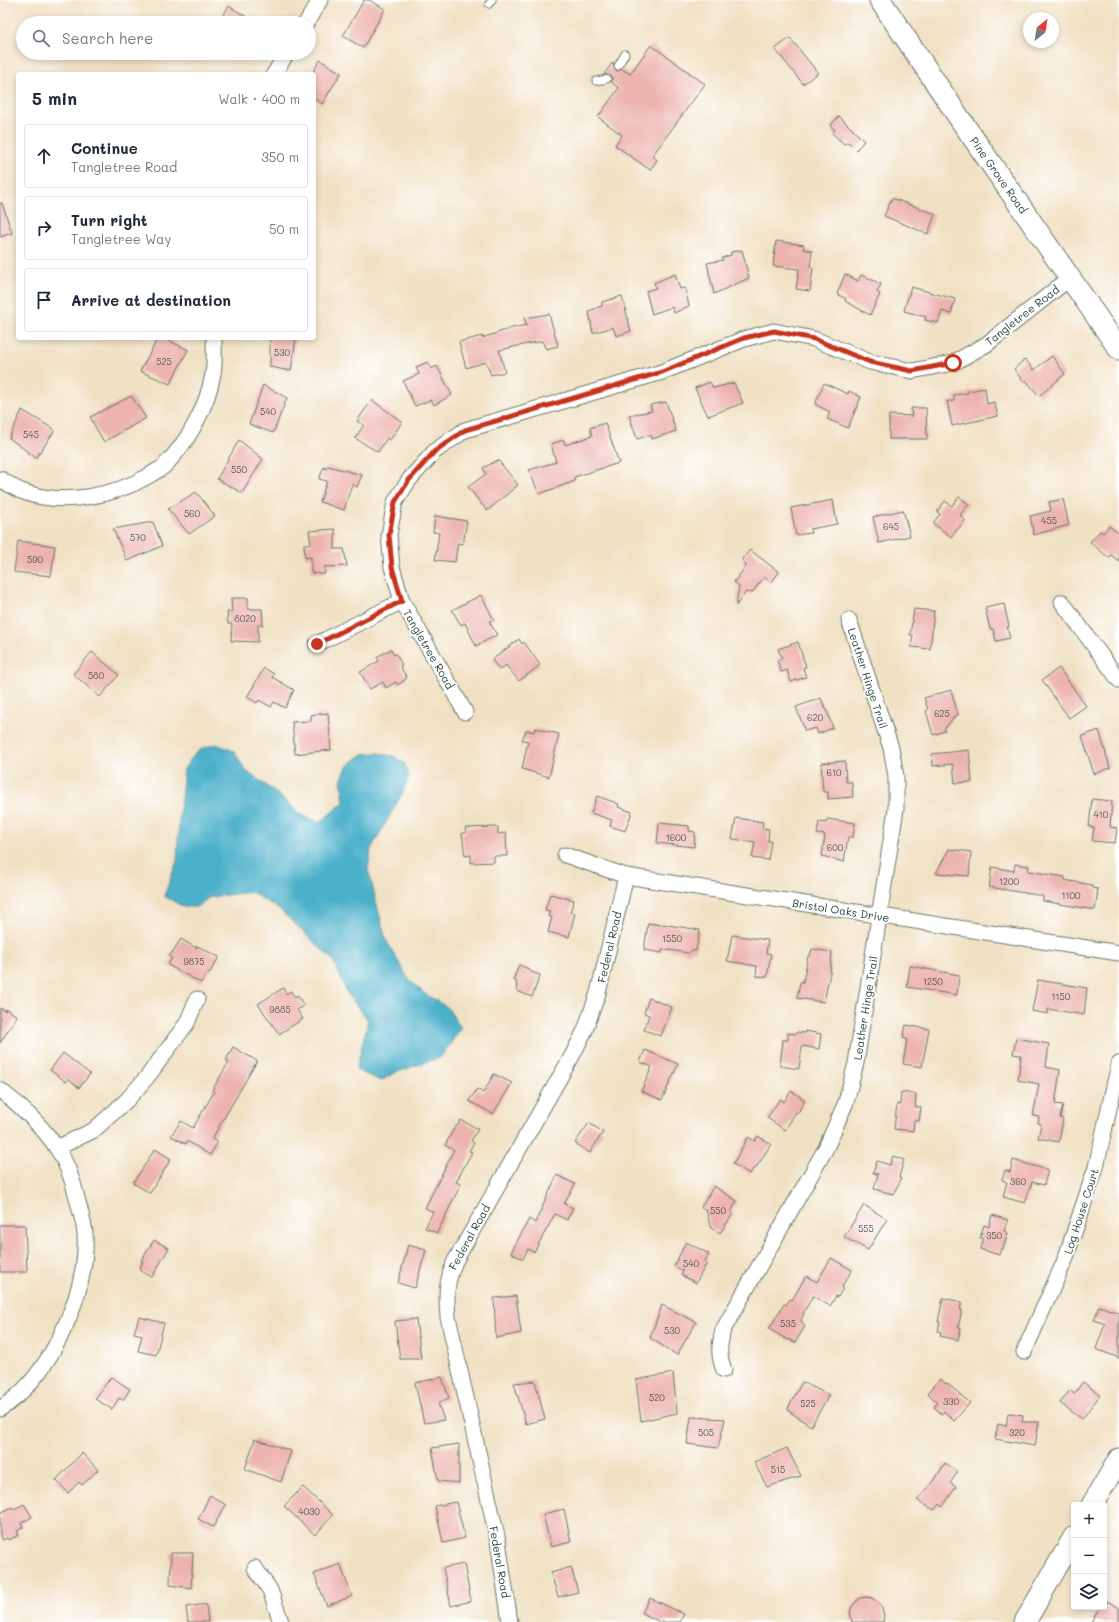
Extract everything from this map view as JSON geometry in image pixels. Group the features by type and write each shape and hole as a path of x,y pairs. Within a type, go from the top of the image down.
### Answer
{"main road":[{"name":"Pine Grove Road","path":"880,0 1119,350"},
{"path":"1094,1502 1119,1458"},
{"path":"1026,1622 1073,1538"}],"street":[{"path":"310,16 320,0"},
{"path":"275,72 283,60"},
{"name":"Tangletree Road","path":"465,712 402,601 392,567 389,535 395,502 409,480 435,451 465,430 662,372 744,338 774,331 814,339 870,362 912,371 953,363 987,344 1070,278"},
{"path":"0,479 22,491 41,496 81,498 101,495 121,489 139,482 162,468 187,436 205,401 213,374 214,340"},
{"path":"317,644 402,601"},
{"path":"1062,602 1119,680"},
{"name":"Leather Hinge Trail","path":"724,1370 719,1350 723,1330 826,1148 846,1102 856,1063 896,809 896,776 890,748 849,620"},
{"name":"Bristol Oaks Drive","path":"565,855 626,876 1119,954"},
{"name":"Federal Road","path":"510,1622 498,1541 448,1317 446,1293 449,1275 455,1261 586,1030 598,993 626,876"},
{"path":"57,1148 94,1130 127,1100 148,1076 187,1023 197,999"},
{"name":"Log House Court","path":"1024,1352 1065,1260 1096,1167 1119,1064"},
{"path":"0,1090 17,1104 57,1148 73,1181 85,1232 85,1259 79,1287 68,1320 50,1358 21,1392 0,1409"},
{"path":"255,1568 270,1590 282,1622"}],"lane":[{"path":"618,66 626,54"},
{"path":"596,81 607,79"}],"water":[{"path":"216,744 234,751 245,770 279,795 300,814 319,823 344,802 341,780 348,765 363,754 378,753 393,756 404,763 409,776 402,794 371,849 368,869 386,940 409,980 425,994 447,1007 461,1028 441,1057 394,1073 381,1081 356,1070 368,1020 347,993 333,960 280,910 252,892 210,897 196,907 184,907 164,896 177,861 184,769 193,756 201,749"}],"building":[{"path":"364,0 369,0 385,9 363,48 343,36"},
{"path":"229,6 245,16 223,16"},
{"path":"790,38 818,73 803,84 775,49"},
{"path":"651,45 705,84 652,156 657,160 650,170 615,145 622,135 598,117 619,88 611,82 611,76 604,74 613,62 615,70 618,71 622,69 630,74"},
{"path":"320,60 341,73 322,104 316,100 316,72 314,72"},
{"path":"839,116 864,141 856,150 848,142 844,144 832,133 835,130 830,126"},
{"path":"892,198 935,214 928,234 884,216"},
{"path":"0,203 2,203 12,233 0,237"},
{"path":"776,241 804,245 803,249 812,251 810,267 813,268 810,291 796,289 799,269 773,266"},
{"path":"742,250 749,278 714,294 707,263 723,260 722,258 731,255 731,252"},
{"path":"675,274 680,289 685,288 689,306 674,313 672,307 652,314 646,291 656,288 654,283"},
{"path":"845,274 858,281 861,275 881,284 877,292 880,294 870,315 845,301 846,299 837,294"},
{"path":"911,287 955,299 951,314 942,311 938,323 925,320 926,317 904,311"},
{"path":"622,296 631,331 616,336 613,327 593,333 589,311 602,306 602,302"},
{"path":"549,314 558,346 546,349 542,341 499,350 505,372 491,375 486,362 466,368 459,342 482,336 482,338 512,328 527,325 524,318"},
{"path":"157,340 168,340 188,350 170,384 140,371"},
{"path":"270,340 296,340 291,371 270,367"},
{"path":"1052,356 1065,374 1039,396 1026,380 1023,382 1014,369 1025,359 1034,370"},
{"path":"428,362 431,369 437,366 452,395 434,405 431,400 415,406 403,381 419,374 416,367"},
{"path":"710,382 713,388 734,383 743,403 708,416 695,388"},
{"path":"824,383 848,394 849,391 861,397 848,428 827,419 830,412 815,404"},
{"path":"263,385 287,398 273,433 249,424"},
{"path":"985,388 987,404 994,402 998,416 952,426 947,401 954,401 954,395"},
{"path":"131,396 146,418 104,442 90,417"},
{"path":"372,400 402,422 390,440 387,438 378,452 355,438 364,425 357,421"},
{"path":"666,402 676,431 652,439 651,435 637,439 629,415 652,411 650,405"},
{"path":"911,408 926,408 927,439 889,439 889,415 912,416"},
{"path":"22,410 55,430 36,458 9,438"},
{"path":"605,423 619,463 574,477 575,481 539,494 529,470 556,462 551,444 564,440 565,445 592,436 590,428"},
{"path":"239,440 263,459 242,493 217,479"},
{"path":"498,460 518,485 487,511 468,487 486,474 483,468"},
{"path":"328,466 362,475 357,487 352,484 344,510 320,502 327,481 319,479 324,467 326,469"},
{"path":"196,492 215,516 189,534 168,509"},
{"path":"959,497 969,504 960,515 965,520 951,537 933,523 940,514 937,512 945,501 952,506"},
{"path":"1063,499 1069,525 1034,535 1030,516 1051,511 1049,502"},
{"path":"833,500 837,524 810,529 811,533 796,535 791,508"},
{"path":"903,510 910,536 879,543 873,517"},
{"path":"435,516 467,521 463,544 458,543 455,562 435,560 439,533 433,532"},
{"path":"153,522 162,546 127,561 113,529"},
{"path":"1109,526 1119,534 1119,561 1111,555 1109,558 1090,542 1100,531 1103,533"},
{"path":"335,529 335,549 344,549 347,566 324,567 325,574 311,573 311,557 305,558 304,544 311,544 309,531"},
{"path":"18,541 55,546 51,576 14,572"},
{"path":"750,550 779,572 771,583 764,577 752,593 746,592 736,606 739,586 734,582 746,566 742,559"},
{"path":"481,595 494,620 489,621 497,635 476,646 465,623 461,625 452,610"},
{"path":"231,598 248,598 248,609 262,609 263,625 258,625 258,642 231,641 232,624 228,624 227,612 232,612"},
{"path":"1004,604 1010,638 996,641 993,629 990,629 985,608"},
{"path":"914,609 934,611 930,649 911,647 913,635 910,635"},
{"path":"519,639 522,644 524,642 540,665 519,681 506,665 500,670 492,660"},
{"path":"798,642 806,667 803,668 806,677 791,682 787,670 781,672 777,660 782,658 778,649"},
{"path":"391,649 394,655 396,654 402,665 400,666 407,678 398,685 396,682 386,688 383,682 370,689 360,672 379,661 377,657"},
{"path":"92,652 119,675 100,697 73,674"},
{"path":"264,668 274,674 272,677 294,690 285,708 274,702 271,707 259,700 257,703 247,697"},
{"path":"1059,668 1086,706 1069,718 1042,680"},
{"path":"951,690 958,715 955,716 944,729 945,731 933,735 924,698"},
{"path":"821,698 833,728 818,734 816,728 805,731 796,707"},
{"path":"328,713 331,750 295,754 292,722 311,721 311,715"},
{"path":"535,728 559,734 549,777 522,769 528,741 522,740 526,730 534,732"},
{"path":"1099,730 1110,768 1094,774 1082,736"},
{"path":"969,750 972,782 955,783 953,764 933,766 932,754"},
{"path":"845,761 846,782 852,782 853,797 828,799 828,792 823,792 821,763"},
{"path":"597,796 619,804 618,807 632,812 625,831 610,826 612,820 591,813"},
{"path":"1092,799 1112,801 1110,827 1117,828 1115,843 1092,841 1094,828 1089,827"},
{"path":"736,818 763,822 762,828 769,829 768,841 771,841 768,860 752,858 755,842 732,839"},
{"path":"827,819 855,823 853,837 848,837 844,862 822,856 825,835 817,834 819,822 826,823"},
{"path":"659,823 689,826 689,831 695,832 694,847 657,843"},
{"path":"498,827 498,834 506,833 507,856 494,856 494,862 471,863 471,855 465,856 462,833 466,833 465,828"},
{"path":"949,849 971,852 969,876 936,873"},
{"path":"1015,864 1029,866 1028,871 1065,877 1065,880 1092,885 1092,888 1098,889 1095,910 1043,901 1043,896 989,887 992,867 1014,871"},
{"path":"550,894 574,900 570,912 575,913 569,937 548,932 552,917 548,916 550,911 545,910"},
{"path":"648,923 700,930 696,951 692,950 689,953 662,949 662,953 644,950"},
{"path":"732,935 768,940 766,953 771,954 767,977 756,976 757,966 727,961"},
{"path":"181,939 196,948 197,946 219,957 209,974 207,973 201,983 168,965 172,958 169,957"},
{"path":"812,949 832,952 830,973 824,1002 797,998 800,982 803,982 808,956 810,956"},
{"path":"519,965 540,975 532,997 517,991 516,981 513,980"},
{"path":"910,966 959,975 957,995 907,987"},
{"path":"1038,980 1087,988 1084,1015 1048,1009 1048,1014 1032,1011"},
{"path":"283,988 286,994 291,991 295,998 298,996 304,1006 297,1010 303,1019 279,1034 258,1004"},
{"path":"649,998 672,1007 661,1036 644,1030 649,1015 644,1013"},
{"path":"0,1008 5,1011 6,1009 17,1016 0,1043"},
{"path":"906,1025 929,1029 922,1067 903,1064 907,1039 903,1038"},
{"path":"805,1031 821,1034 819,1049 802,1046 799,1069 780,1066 783,1040 788,1040 788,1033 805,1033"},
{"path":"1016,1038 1049,1044 1046,1067 1060,1070 1055,1104 1063,1105 1060,1118 1063,1119 1059,1142 1038,1138 1041,1124 1038,1123 1039,1117 1033,1116 1039,1084 1018,1080 1021,1055 1013,1054"},
{"path":"233,1047 257,1061 212,1139 218,1142 210,1155 187,1141 186,1144 171,1136 181,1121 193,1128 214,1092 212,1090 229,1062 226,1060"},
{"path":"645,1050 678,1064 662,1100 641,1091 652,1067 640,1062"},
{"path":"63,1053 90,1074 79,1088 69,1079 66,1082 50,1070"},
{"path":"494,1074 512,1083 493,1114 469,1101 477,1089 483,1093"},
{"path":"791,1091 805,1100 798,1113 796,1112 785,1130 767,1118 780,1099 784,1102"},
{"path":"901,1092 916,1094 915,1107 921,1107 919,1121 914,1120 913,1131 894,1129 897,1104 900,1105"},
{"path":"461,1120 478,1129 471,1141 474,1143 469,1151 472,1152 456,1182 461,1184 437,1233 425,1228 433,1212 425,1208 454,1150 445,1145 455,1127"},
{"path":"589,1123 603,1132 590,1153 575,1143"},
{"path":"758,1136 771,1144 756,1168 753,1169 750,1174 733,1164 748,1137 755,1141"},
{"path":"155,1149 171,1159 150,1193 133,1183"},
{"path":"893,1156 904,1160 899,1177 902,1178 893,1194 874,1189 878,1174 873,1173 877,1161 890,1165"},
{"path":"1013,1160 1048,1170 1044,1185 1032,1182 1025,1203 1003,1197 1007,1182 1002,1180 1005,1170 1010,1172"},
{"path":"557,1175 575,1184 564,1204 573,1208 567,1220 555,1214 534,1252 528,1249 523,1259 511,1253 529,1219 535,1223"},
{"path":"714,1186 737,1201 731,1212 733,1214 720,1233 711,1228 706,1210 701,1207"},
{"path":"864,1205 887,1219 868,1250 844,1237"},
{"path":"992,1215 1008,1220 1004,1231 1008,1233 1003,1249 1001,1248 999,1255 980,1249 983,1238 980,1238 984,1225 989,1227"},
{"path":"0,1225 25,1225 27,1272 0,1272"},
{"path":"154,1240 169,1248 152,1277 139,1270 143,1262 141,1261"},
{"path":"686,1242 709,1254 704,1262 707,1263 696,1283 681,1275 683,1271 674,1266"},
{"path":"408,1245 426,1250 415,1288 398,1283"},
{"path":"831,1258 852,1270 842,1286 843,1288 838,1297 836,1296 830,1306 813,1296 803,1313 804,1314 801,1320 805,1326 795,1343 769,1329 784,1304 786,1305 790,1299 792,1300 806,1276 817,1282"},
{"path":"516,1296 521,1333 496,1338 494,1298"},
{"path":"943,1298 962,1302 960,1309 962,1310 958,1328 961,1328 958,1340 940,1336 941,1332 938,1331 940,1322 938,1322"},
{"path":"662,1305 696,1322 677,1355 650,1338"},
{"path":"1099,1306 1119,1313 1119,1358 1096,1349 1105,1324 1094,1320"},
{"path":"139,1317 164,1323 156,1355 138,1351 142,1335 134,1333"},
{"path":"416,1319 421,1359 400,1359 395,1321"},
{"path":"673,1373 677,1413 641,1421 636,1380"},
{"path":"111,1377 130,1389 123,1400 119,1398 112,1409 95,1399"},
{"path":"442,1377 449,1398 438,1403 444,1420 424,1423 415,1383"},
{"path":"940,1379 946,1384 947,1383 970,1403 954,1421 944,1411 942,1414 934,1407 937,1403 928,1393"},
{"path":"535,1381 545,1419 526,1424 514,1383"},
{"path":"802,1382 829,1395 811,1426 787,1410"},
{"path":"1083,1382 1100,1395 1082,1419 1060,1403 1070,1390 1074,1394"},
{"path":"1008,1413 1023,1415 1022,1422 1039,1422 1035,1446 995,1439 998,1424 1006,1426"},
{"path":"691,1417 725,1419 718,1448 687,1444"},
{"path":"255,1439 291,1451 281,1482 245,1469"},
{"path":"459,1444 459,1483 438,1481 432,1448"},
{"path":"787,1448 801,1476 767,1487 754,1462"},
{"path":"82,1453 98,1470 82,1485 79,1482 68,1493 56,1480"},
{"path":"945,1463 958,1472 950,1483 956,1487 942,1507 939,1504 934,1510 917,1500 934,1481"},
{"path":"303,1487 333,1515 315,1535 284,1506"},
{"path":"210,1495 226,1505 213,1527 198,1519"},
{"path":"456,1502 465,1538 443,1543 435,1506"},
{"path":"24,1504 32,1517 21,1523 23,1527 17,1531 19,1535 9,1540 7,1538 3,1540 0,1534 0,1513 12,1507 14,1509"},
{"path":"564,1509 571,1542 551,1547 543,1514"},
{"path":"171,1553 193,1553 191,1588 170,1585"},
{"path":"340,1564 352,1596 327,1606 314,1574"},
{"path":"464,1564 471,1601 451,1606 443,1568"},
{"path":"571,1567 578,1592 558,1597 551,1573"},
{"path":"650,1598 684,1614 680,1622 660,1622 642,1613"},
{"path":"860,1598 872,1598 881,1605 884,1615 883,1622 852,1622 850,1612 852,1606"},
{"path":"1107,1601 1119,1608 1119,1622 1091,1622 1098,1610 1107,1610"},
{"path":"206,1604 208,1622 188,1622 186,1607"}],"route":[{"path":"317,644 402,601 392,567 389,535 395,502 409,480 435,451 465,430 662,372 744,338 774,331 814,339 870,362 912,371 953,363"}]}
